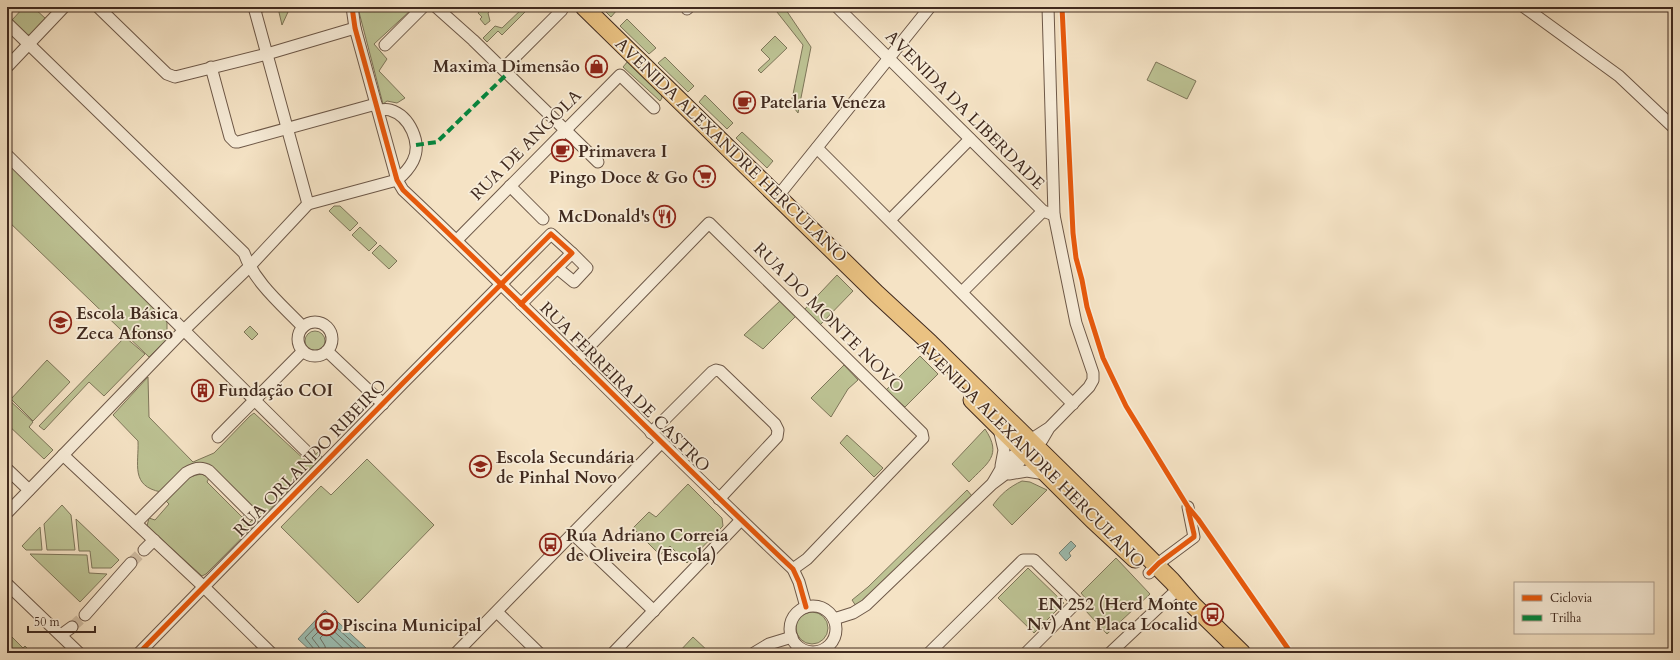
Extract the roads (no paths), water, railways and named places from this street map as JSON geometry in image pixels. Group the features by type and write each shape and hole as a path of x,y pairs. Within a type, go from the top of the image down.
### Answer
{"main road":[{"name":"AVENIDA ALEXANDRE HERCULANO","path":"584,7 878,294 923,336 1028,448 1153,569"},
{"name":"AVENIDA ALEXANDRE HERCULANO","path":"878,294 924,349 998,426 1028,448 1046,474 1177,590 1242,653"}],"street":[{"path":"7,67 64,7"},
{"path":"98,7 167,74 179,76 267,54 355,28"},
{"path":"254,7 308,204"},
{"path":"385,44 423,7"},
{"name":"AVENIDA DA LIBERDADE","path":"837,7 1043,211 1054,215"},
{"path":"778,196 890,59 930,7"},
{"path":"834,619 853,613 866,605 998,477 1019,463 1034,437 1049,428 1090,387 1093,380 1093,373 1076,323 1054,215 1048,7"},
{"name":"RUA FERREIRA DE CASTRO","path":"352,8 355,28 397,180 403,190 457,240 661,443 793,569 802,591 806,607"},
{"path":"439,8 598,162"},
{"path":"1530,8 1619,76 1673,127"},
{"path":"503,69 562,10"},
{"path":"7,23 244,253 249,267 257,279 303,327"},
{"path":"7,513 184,330 249,267 308,204 397,180 414,160 416,145 411,127 402,117 391,110 377,107 238,142 232,140 211,67"},
{"name":"RUA DE ANGOLA","path":"457,240 620,75 654,108"},
{"path":"890,220 970,139"},
{"path":"817,148 1073,404"},
{"path":"7,155 309,454"},
{"path":"510,186 543,219"},
{"path":"962,292 1043,211"},
{"name":"RUA DO MONTE NOVO","path":"576,359 709,223 922,433 923,438 807,558 793,569"},
{"name":"RUA ORLANDO RIBEIRO","path":"139,653 551,234 572,253"},
{"path":"521,304 557,268 572,253 587,268 574,282 557,268"},
{"path":"316,322 326,327 331,334 332,340 327,351 314,356 303,351 299,344 298,338 303,327 310,323 316,322"},
{"path":"218,437 303,351"},
{"path":"327,351 383,404"},
{"path":"651,433 712,372 716,370 720,371 775,424 778,430 777,438 719,499"},
{"path":"998,426 1004,450 998,477"},
{"path":"456,653 661,443"},
{"path":"62,455 204,587 271,653"},
{"path":"136,524 186,473 196,468 209,471 252,514"},
{"path":"7,469 29,490"},
{"path":"998,477 1012,472 1022,471 1046,474"},
{"path":"1153,569 1194,537 1188,507"},
{"path":"613,653 741,520"},
{"path":"573,534 654,611"},
{"path":"144,550 154,540"},
{"path":"929,653 1023,560 1034,560 1077,602 1026,653"},
{"path":"85,615 131,563"},
{"path":"7,584 79,653"},
{"path":"1110,653 1177,590"},
{"path":"806,607 819,607 830,614 834,619 836,632 834,638 820,652 813,652 800,648 792,638 790,630 794,616 806,607"},
{"path":"497,612 539,653"},
{"path":"62,636 72,627"},
{"path":"754,653 770,644 792,638"}],"water":[{"path":"1071,541 1076,546 1069,553 1071,556 1066,561 1059,553"},
{"name":"Piscina Municipal","path":"325,610 366,648 362,653 313,653 298,639"}],"tunnel":[{"path":"131,563 144,550"},
{"path":"72,627 85,615"}],"place":[{"name":"Maxima Dimensão","path":"596,66"},
{"name":"Patelaria Veneza","path":"744,102"},
{"name":"Primavera I","path":"563,151"},
{"name":"Pingo Doce & Go","path":"704,177"},
{"name":"McDonald's","path":"665,216"},
{"name":"Escola Básica Zeca Afonso","path":"60,323"},
{"name":"Fundação COI","path":"202,390"},
{"name":"Escola Secundária de Pinhal Novo","path":"481,467"},
{"name":"Rua Adriano Correia de Oliveira (Escola)","path":"550,545"},
{"name":"EN 252 (Herd Monte Nv) Ant Placa Localid","path":"1213,614"},
{"name":"Piscina Municipal","path":"326,625"}]}
